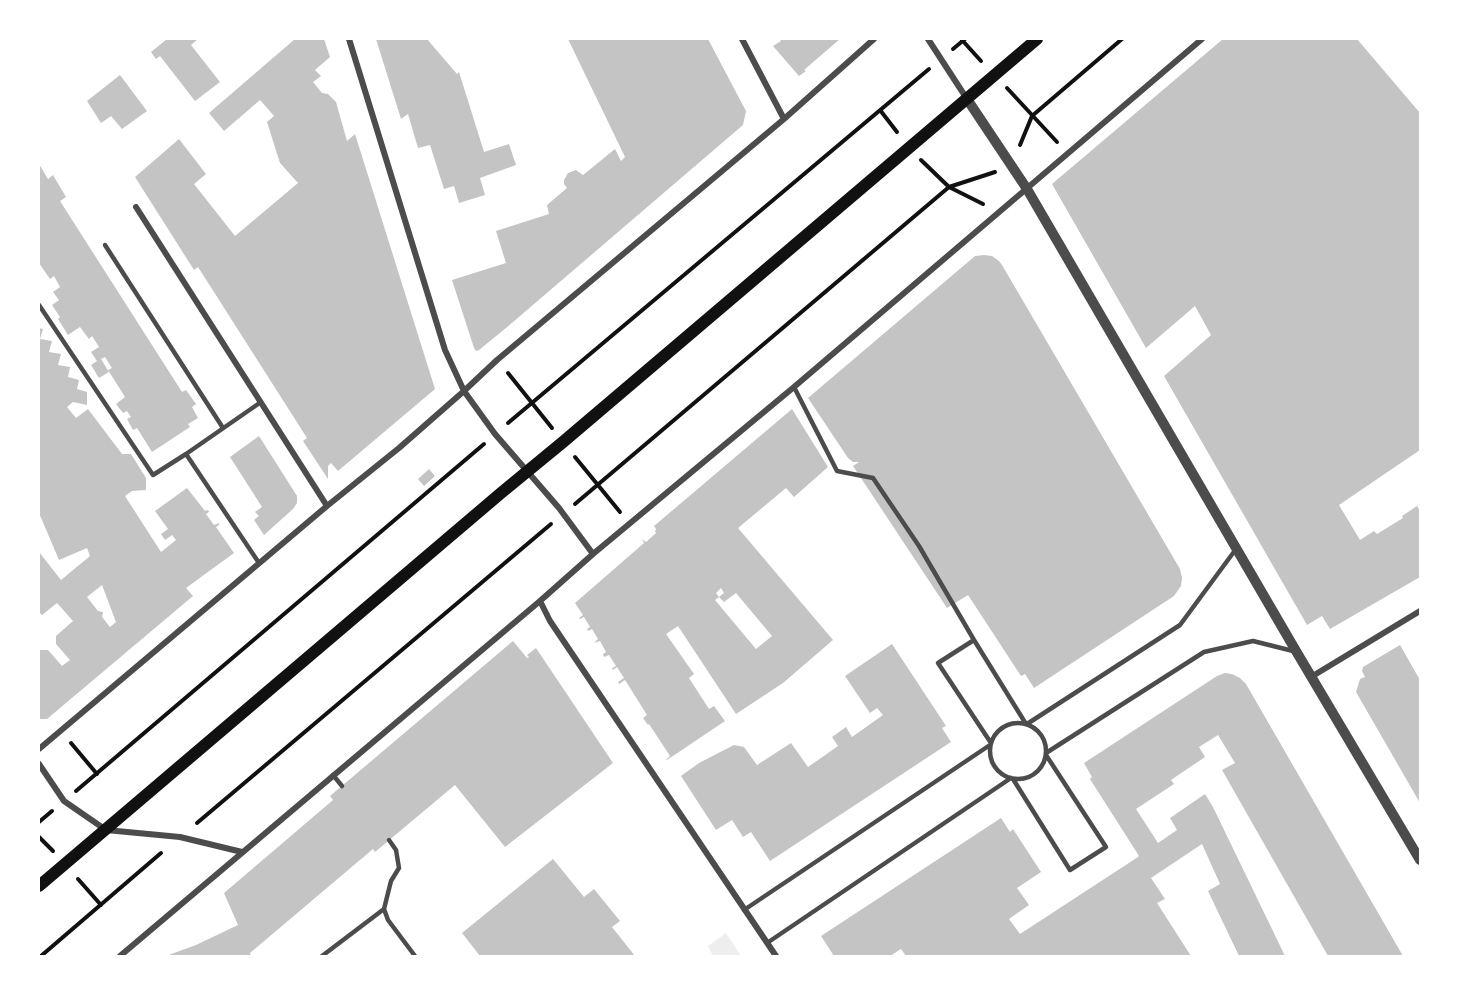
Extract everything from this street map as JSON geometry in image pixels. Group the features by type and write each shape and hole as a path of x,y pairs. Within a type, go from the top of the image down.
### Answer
{"main road":[{"path":"39,886 1037,39"}],"street":[{"path":"349,39 445,350 464,391 495,434 564,514 593,554"},
{"path":"742,39 784,119"},
{"path":"39,748 399,448 497,360 784,119 874,39"},
{"path":"928,39 1027,189 1420,860"},
{"path":"120,956 1202,39"},
{"path":"136,207 327,506"},
{"path":"540,600 550,621 776,956"},
{"path":"1311,677 1420,610"},
{"path":"39,764 64,801 106,830 180,837 242,852"}],"lane":[{"path":"105,245 223,428"},
{"path":"39,305 153,475 261,402"},
{"path":"794,387 837,471 873,478 919,546 1027,724"},
{"path":"186,454 259,563"},
{"path":"1027,724 1180,625 1236,549"},
{"path":"974,640 938,663 991,744"},
{"path":"1046,754 1204,652 1253,641 1296,651"},
{"path":"1009,724 1027,724 1042,735 1046,744 1046,754 1038,771 1022,779 1012,778 997,769 990,753 991,744 995,735 1009,724"},
{"path":"744,910 991,744"},
{"path":"1012,778 1070,870 1106,847 1046,754"},
{"path":"333,776 342,786"},
{"path":"767,944 1012,778"},
{"path":"389,840 396,850 399,868 391,881 384,909 388,920 415,956"},
{"path":"322,956 384,909"}],"path":[{"path":"961,39 1067,154"},
{"path":"41,956 949,187 1011,166 1032,116 1122,39"},
{"path":"880,110 909,148 949,187 1000,212"},
{"path":"61,730 97,774"}],"shaded area":[{"path":"726,933 741,956 713,956 708,946"}],"building":[{"path":"167,39 198,39 191,45 220,82 195,101 160,56 156,59 151,52"},
{"path":"295,39 324,39 330,57 315,70 321,76 313,82 322,93 328,94 336,102 347,141 355,134 435,389 338,471 331,463 328,466 328,479 303,441 307,438 198,267 194,270 135,177 179,139 206,174 194,184 235,236 298,183 280,163 267,122 274,116 260,100 224,131 209,113"},
{"path":"376,39 427,39 457,74 459,72 484,152 509,144 516,165 480,178 485,195 459,203 454,186 444,189 430,145 418,148 408,114 401,119"},
{"path":"568,39 708,39 746,111 743,125 506,328 476,351 452,280 506,263 496,231 549,214 547,205 567,188 564,180 568,173 576,170 583,175 615,149 621,161 625,157"},
{"path":"780,39 840,39 799,76 773,46 781,41"},
{"path":"1223,39 1357,39 1420,113 1420,450 1339,505 1360,540 1374,531 1377,534 1403,518 1402,516 1417,506 1420,511 1420,577 1330,629 1322,616 1307,625 1164,376 1211,335 1195,306 1146,348 1052,184"},
{"path":"120,75 147,111 122,129 111,116 101,123 87,101"},
{"path":"39,164 48,179 53,175 66,197 60,201 182,392 186,390 196,404 192,407 198,418 188,424 190,427 152,452 137,428 133,430 127,419 131,417 127,411 123,413 116,404 125,397 108,370 112,368 105,357 101,359 109,372 99,378 91,365 97,361 91,352 99,347 92,336 89,339 80,327 68,335 52,305 59,300 53,292 60,287 54,276 50,279 39,263"},
{"path":"975,256 992,256 1002,265 1180,569 1182,578 1181,586 1174,596 1034,688 1025,674 1021,676 968,595 947,608 853,466 859,462 853,462 848,458 808,398"},
{"path":"39,328 43,329 40,339 52,341 49,352 61,354 58,365 70,367 68,377 79,380 77,389 87,392 87,405 73,402 67,407 76,418 88,409 122,454 131,454 146,478 146,490 132,491 125,496 161,552 176,540 172,535 165,540 161,534 168,529 155,511 187,488 205,511 209,511 206,514 214,525 219,523 216,527 234,553 186,588 193,596 47,719 39,719 39,650 48,650 62,666 70,660 56,644 56,636 73,621 57,603 42,615 39,612 39,552 61,580 90,556 87,548 59,560 39,513","holes":["102,585 116,622 110,627 102,617 103,612 98,611 87,597"]},
{"path":"792,409 828,467 794,497 786,488 738,528 833,640 783,683 736,714 678,626 666,634 694,674 689,678 709,709 714,706 725,721 667,760 670,756 643,718 647,715 625,680 619,684 618,682 624,678 617,667 613,670 612,668 616,666 609,655 604,657 603,654 606,652 600,641 594,643 598,639 592,629 588,631 590,627 584,617 579,618 583,615 575,603 644,543 642,539 646,542 656,533 654,526","holes":["721,588 724,593 719,597 716,593","736,593 772,636 756,649 715,600 719,597 724,602"]},
{"path":"259,436 297,496 297,503 293,509 264,535 254,520 259,516 255,512 262,507 230,457"},
{"path":"429,469 435,476 424,486 418,479"},
{"path":"513,641 527,658 529,657 527,655 536,648 613,763 505,847 455,785 375,852 373,849 250,953 251,956 166,956 238,925 224,893 333,800 330,796"},
{"path":"892,644 946,726 942,728 951,742 770,861 751,832 743,837 732,820 716,830 681,776 699,763 734,745 744,747 757,765 791,743 808,767 838,746 832,737 846,727 852,737 883,715 877,708 870,713 845,676"},
{"path":"1400,645 1420,680 1420,803 1356,692 1360,679 1365,677 1363,667"},
{"path":"1225,673 1240,678 1246,684 1403,956 1328,956 1222,770 1235,763 1218,735 1199,747 1205,757 1171,780 1174,784 1136,809 1158,843 1177,830 1170,818 1205,794 1285,956 1239,956 1208,891 1220,884 1202,844 1151,878 1165,899 1157,903 1191,956 906,956 901,949 890,956 834,956 821,936 1001,818 1010,832 1013,829 1041,872 1017,888 1029,905 1009,919 1020,934 1138,857 1090,779 1092,777 1084,763"},
{"path":"553,859 584,897 594,889 620,921 612,927 635,956 480,956 462,933"}]}
